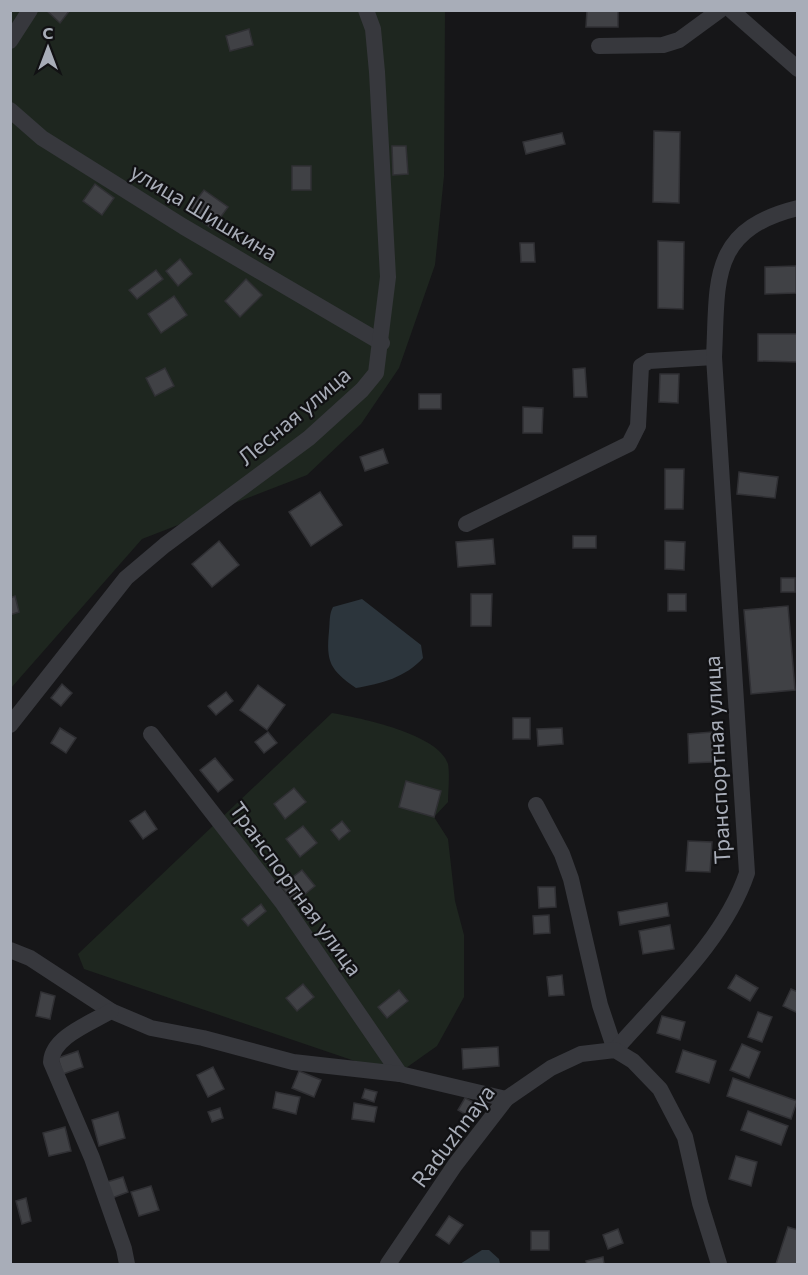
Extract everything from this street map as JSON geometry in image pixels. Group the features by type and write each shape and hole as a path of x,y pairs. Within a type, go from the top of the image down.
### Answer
{"street":[{"path":"10,41 30,10"},
{"name":"Лесная улица","path":"10,725 126,578 165,545 309,438 362,390 376,373 382,343 388,278 377,72 373,29 366,10"},
{"path":"599,46 663,45 679,40 720,10"},
{"path":"731,10 798,69"},
{"name":"улица Шишкина","path":"10,110 42,138 184,227 382,343"},
{"name":"Транспортная улица","path":"615,1050 719,931 738,898 747,873 714,357 717,287 722,261 734,242 755,226 780,212 798,208"},
{"path":"466,525 628,444 638,426 641,366 649,361 714,357"},
{"name":"Транспортная улица","path":"151,734 282,902 400,1074"},
{"path":"536,805 562,854 571,879 600,1005 615,1050 633,1061 660,1089 685,1137 700,1203 719,1264"},
{"path":"10,950 30,958 111,1011 151,1028 203,1038 293,1062 400,1074 506,1099"},
{"path":"111,1011 58,1043 51,1052 51,1062 92,1158 124,1249 127,1264"},
{"name":"Raduzhnaya","path":"388,1264 455,1165 506,1099 551,1068 581,1054 615,1050"}],"shaded area":[{"path":"11,11 445,11 444,176 435,265 399,368 361,424 307,475 142,539 11,688"},
{"path":"362,599 421,645 423,658 401,675 356,688 335,670 329,658 328,642 330,615 333,607"},
{"path":"332,713 379,723 415,736 442,753 448,764 448,802 434,817 448,839 455,901 464,935 464,997 437,1046 396,1075 84,969 78,954"},
{"path":"482,1250 489,1250 499,1259 500,1264 460,1264"}],"building":[{"path":"46,10 70,10 60,23"},
{"path":"587,10 618,10 618,27 586,27"},
{"path":"249,29 253,45 230,51 226,36"},
{"path":"654,131 680,132 679,203 653,202"},
{"path":"562,133 565,144 526,154 523,142"},
{"path":"392,146 406,146 408,174 393,175"},
{"path":"292,166 311,166 311,190 292,190"},
{"path":"95,184 114,198 102,215 83,201"},
{"path":"204,190 228,207 212,229 188,211"},
{"path":"658,241 684,242 683,309 658,308"},
{"path":"520,243 534,243 535,262 521,262"},
{"path":"180,259 192,274 178,286 166,271"},
{"path":"796,266 796,293 765,294 765,267"},
{"path":"156,270 163,279 137,299 129,290"},
{"path":"246,279 262,295 240,317 225,301"},
{"path":"174,296 187,315 161,333 148,314"},
{"path":"758,334 798,334 798,362 758,361"},
{"path":"165,368 174,386 155,396 146,378"},
{"path":"585,368 587,397 574,397 573,369"},
{"path":"660,374 679,374 678,403 659,402"},
{"path":"419,394 441,394 441,409 419,409"},
{"path":"523,407 543,408 542,433 523,433"},
{"path":"383,449 388,463 365,471 360,457"},
{"path":"665,469 684,469 683,509 665,509"},
{"path":"739,472 778,477 775,498 737,494"},
{"path":"320,492 342,525 311,546 289,512"},
{"path":"573,536 596,536 596,548 573,548"},
{"path":"493,539 495,564 458,567 456,542"},
{"path":"219,541 239,565 212,587 192,564"},
{"path":"665,541 685,542 684,570 665,569"},
{"path":"781,578 795,578 795,592 781,592"},
{"path":"471,594 492,594 491,626 471,626"},
{"path":"668,594 686,594 686,611 668,611"},
{"path":"15,596 19,612 10,615 10,598"},
{"path":"788,606 795,690 751,694 744,610"},
{"path":"62,684 72,693 61,706 51,698"},
{"path":"258,685 285,705 267,730 240,710"},
{"path":"226,692 233,701 216,715 208,706"},
{"path":"513,718 530,718 530,739 513,739"},
{"path":"60,728 76,738 66,753 51,743"},
{"path":"562,728 563,744 538,746 537,729"},
{"path":"268,732 277,743 264,753 255,742"},
{"path":"712,732 713,762 689,763 688,734"},
{"path":"215,758 233,780 218,792 200,770"},
{"path":"406,781 441,791 434,817 399,807"},
{"path":"294,788 306,802 285,819 274,804"},
{"path":"145,811 157,829 143,839 130,821"},
{"path":"342,821 350,831 339,840 331,830"},
{"path":"303,826 317,843 300,857 286,839"},
{"path":"688,841 712,842 710,872 686,871"},
{"path":"302,870 315,886 294,903 281,886"},
{"path":"538,887 555,887 556,907 539,908"},
{"path":"667,903 669,916 620,925 618,912"},
{"path":"261,904 266,911 248,926 242,919"},
{"path":"549,915 550,933 534,934 533,916"},
{"path":"670,925 674,949 643,954 639,931"},
{"path":"562,975 564,995 549,996 547,977"},
{"path":"736,975 758,988 750,1001 728,988"},
{"path":"303,984 314,997 297,1011 286,998"},
{"path":"791,989 798,992 798,1013 783,1006"},
{"path":"399,990 408,1001 387,1018 378,1007"},
{"path":"41,992 55,996 50,1019 36,1016"},
{"path":"758,1012 772,1017 762,1042 748,1037"},
{"path":"662,1016 685,1022 680,1040 657,1033"},
{"path":"742,1044 760,1052 749,1078 730,1070"},
{"path":"498,1047 499,1066 463,1069 462,1049"},
{"path":"683,1050 716,1061 709,1083 676,1072"},
{"path":"78,1051 83,1067 63,1074 58,1058"},
{"path":"213,1067 224,1089 208,1097 197,1075"},
{"path":"299,1071 321,1080 314,1097 292,1088"},
{"path":"733,1078 797,1101 791,1119 727,1096"},
{"path":"365,1089 377,1092 374,1102 362,1098"},
{"path":"276,1092 300,1097 296,1114 273,1108"},
{"path":"465,1098 473,1102 465,1114 458,1110"},
{"path":"354,1103 377,1107 374,1122 352,1119"},
{"path":"220,1108 223,1118 212,1122 208,1112"},
{"path":"748,1111 788,1126 781,1145 741,1130"},
{"path":"118,1112 125,1138 99,1146 92,1120"},
{"path":"65,1127 71,1151 49,1156 43,1133"},
{"path":"736,1156 757,1162 751,1186 729,1179"},
{"path":"123,1177 128,1192 112,1198 107,1182"},
{"path":"151,1186 159,1210 139,1216 131,1192"},
{"path":"26,1198 31,1221 22,1224 16,1201"},
{"path":"449,1216 463,1225 449,1244 436,1235"},
{"path":"788,1227 798,1230 798,1264 776,1264"},
{"path":"618,1229 623,1243 608,1249 603,1235"},
{"path":"531,1231 549,1231 549,1250 531,1250"},
{"path":"603,1257 604,1264 587,1264 586,1261"}]}
